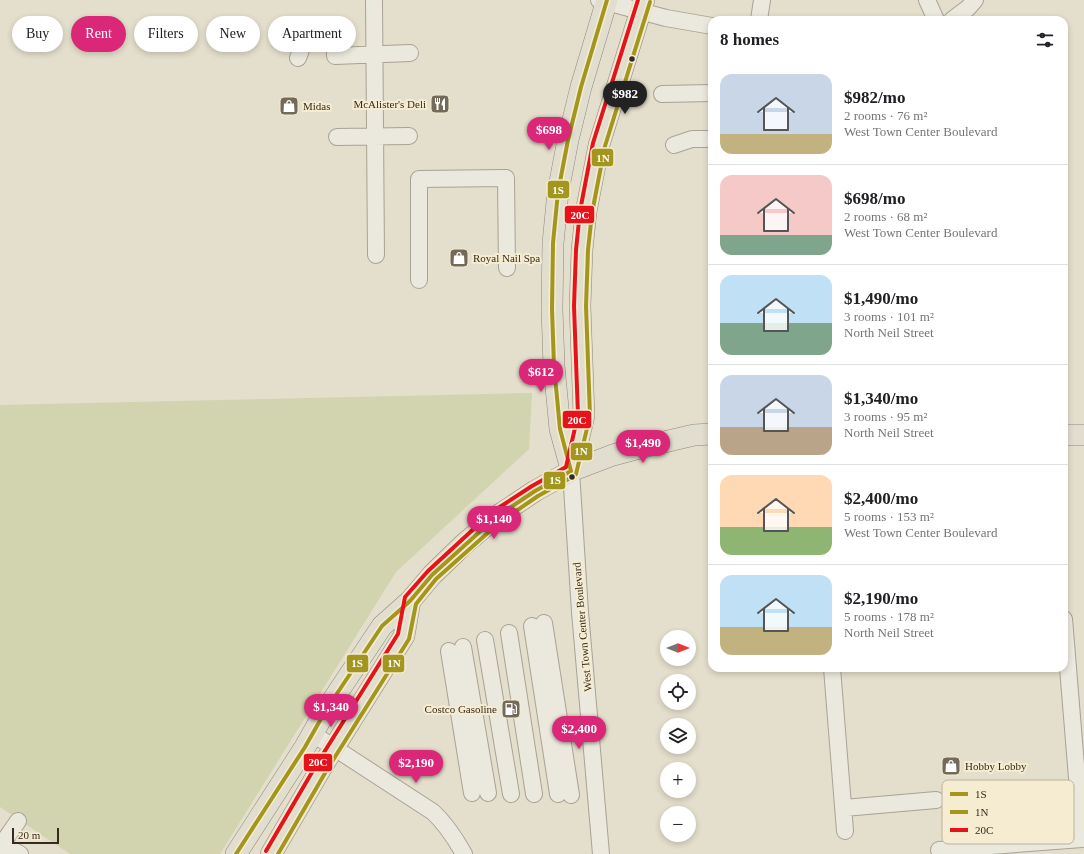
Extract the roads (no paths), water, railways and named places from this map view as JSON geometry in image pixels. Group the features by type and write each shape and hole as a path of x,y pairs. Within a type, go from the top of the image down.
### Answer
{"main road":[{"name":"West Town Center Boulevard","path":"571,471 560,429 554,366 552,309 553,243 558,192 568,140 604,1"},
{"name":"West Town Center Boulevard","path":"571,471 584,416 580,306 582,250 586,212 599,145 642,6"},
{"path":"236,854 313,734 326,710 382,626 410,601 432,575 496,517 535,491 571,471 613,455 694,435 708,434"},
{"path":"1068,435 1084,435"},
{"path":"271,854 334,747 404,636 410,601"}],"street":[{"path":"374,0 376,254"},
{"path":"760,16 762,0"},
{"path":"927,0 934,16"},
{"path":"957,16 968,8 975,0"},
{"path":"604,1 642,6 666,18 708,25"},
{"path":"298,58 303,44 312,39 322,38 331,41 334,45 335,56 410,53"},
{"path":"662,94 708,93"},
{"path":"337,137 409,136"},
{"path":"674,145 692,139 708,139"},
{"path":"419,280 419,179 506,178 507,268"},
{"name":"West Town Center Boulevard","path":"571,471 580,612 601,854"},
{"path":"538,624 564,795"},
{"path":"509,633 534,794"},
{"path":"485,640 511,794"},
{"path":"456,649 480,793"},
{"path":"1068,668 1082,839 1074,840"},
{"path":"832,672 845,831"},
{"path":"313,734 433,812 442,820 464,854"},
{"path":"844,808 936,800"},
{"path":"18,821 1,846 20,854"},
{"path":"939,850 1017,844"}],"place":[{"name":"McAlister's Deli","path":"440,104"},
{"name":"Midas","path":"289,106"},
{"name":"Royal Nail Spa","path":"459,258"},
{"name":"Costco Gasoline","path":"511,709"},
{"name":"Hobby Lobby","path":"951,766"}]}
